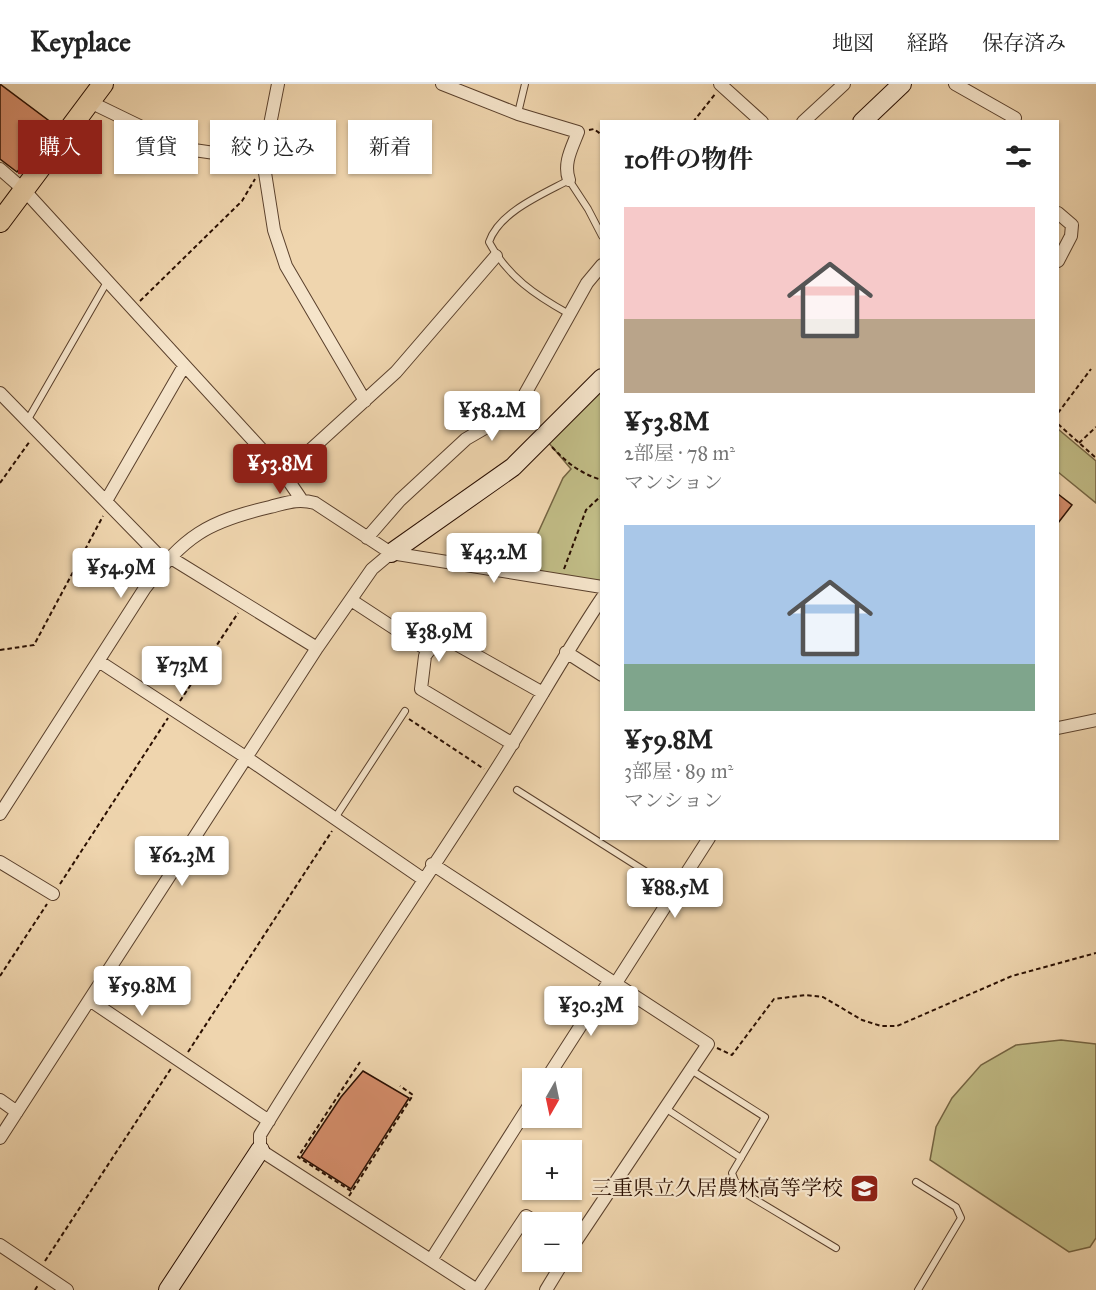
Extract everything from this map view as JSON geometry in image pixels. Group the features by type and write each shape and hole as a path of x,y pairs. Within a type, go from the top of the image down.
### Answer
{"main road":[{"path":"0,222 104,84"}],"street":[{"path":"272,120 278,84"},
{"path":"442,84 518,114 578,132 567,159 566,171 569,180"},
{"path":"805,120 844,84"},
{"path":"864,120 902,84"},
{"path":"955,84 1015,118 1014,120"},
{"path":"721,85 760,120"},
{"path":"90,102 187,149 210,153"},
{"path":"0,169 24,190 284,474 301,499"},
{"path":"266,174 274,230 286,266 365,401"},
{"path":"1059,214 1072,225 1071,236 1059,259"},
{"path":"284,474 396,372 496,256"},
{"path":"367,538 400,500 466,439 516,410 570,315 600,268"},
{"path":"108,503 184,366"},
{"path":"0,1138 91,1001 317,648 372,569 391,553 491,484 543,438 600,380"},
{"path":"0,393 108,503 168,560 245,603 317,648"},
{"path":"0,814 100,662 145,588 168,560 204,528 232,516 301,499 315,503 391,553 600,587"},
{"path":"351,600 429,651"},
{"path":"168,1290 260,1150 260,1135 432,864 513,744 566,652 600,601"},
{"path":"513,744 421,689 426,656 440,635 543,693"},
{"path":"566,652 600,674"},
{"path":"100,662 247,758 423,879"},
{"path":"1059,728 1096,720"},
{"path":"554,1068 708,840"},
{"path":"0,862 53,894"},
{"path":"432,864 708,1044 582,1231"},
{"path":"91,1001 269,1121"},
{"path":"0,1100 17,1112"},
{"path":"431,1260 522,1117"},
{"path":"260,1150 431,1260 458,1285 477,1290 522,1222"},
{"path":"0,1245 67,1290"},
{"path":"546,1290 557,1272"}],"lane":[{"path":"518,114 525,84"},
{"path":"570,315 521,285 496,256 489,242 491,235 509,216 569,180 600,232"},
{"path":"27,421 106,282"},
{"path":"337,820 404,713"},
{"path":"517,790 675,891"},
{"path":"691,1070 765,1117 732,1173 738,1189 836,1248"},
{"path":"665,1108 741,1158"},
{"path":"916,1182 956,1207 961,1218 918,1290"}],"path":[{"path":"695,120 721,85"},
{"path":"131,309 242,201 257,174"},
{"path":"1059,412 1091,369"},
{"path":"516,410 568,463 585,474 600,479"},
{"path":"1059,425 1096,458"},
{"path":"1079,443 1096,428"},
{"path":"0,483 38,432"},
{"path":"560,579 586,510 600,497"},
{"path":"0,650 34,645 108,503"},
{"path":"0,976 245,603"},
{"path":"404,713 493,774"},
{"path":"39,1271 337,820"},
{"path":"708,1044 732,1055 774,999 806,994 823,997 862,1020 881,1026 897,1026 1012,976 1096,953"},
{"path":"351,1191 298,1157 360,1062"},
{"path":"344,1203 413,1095 400,1086"}],"shaded area":[{"path":"600,387 600,582 522,568 563,478 571,469 548,442"},
{"path":"1059,430 1096,461 1096,503 1059,473"},
{"path":"1061,1040 1096,1044 1096,1238 1090,1247 1069,1252 930,1160 936,1127 952,1098 981,1065 1016,1045"}],"building":[{"path":"0,84 48,120 18,120 17,172 0,159"},
{"path":"1059,495 1072,505 1059,522"},
{"path":"363,1071 409,1098 351,1189 301,1157 341,1097"}],"place":[{"name":"三重県立久居農林高等学校","path":"864,1188"}]}
